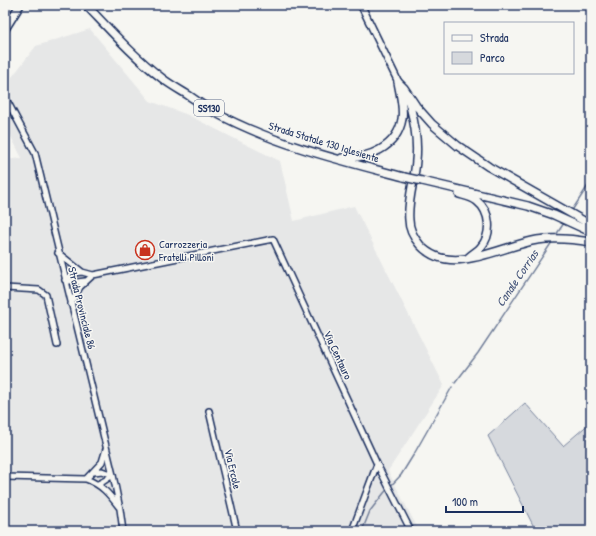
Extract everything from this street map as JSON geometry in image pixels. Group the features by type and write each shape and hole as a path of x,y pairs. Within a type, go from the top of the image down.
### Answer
{"highway":[{"path":"5,29 20,5"},
{"path":"81,5 104,24"},
{"name":"Strada Statale 130 Iglesiente","path":"86,5 129,50 164,80 214,112 266,135 307,150 350,160 404,177 514,203 554,215 591,232"},
{"path":"91,5 104,24"},
{"path":"350,160 366,156 385,147 392,140 402,120 402,103 398,82"},
{"path":"398,82 432,124 458,146 489,167 591,225"},
{"path":"410,106 416,133 416,161 409,210 409,221 412,232 421,246 436,257 452,260 466,259 524,242 545,239 558,238 591,242"},
{"path":"423,181 438,189 472,198 483,208 488,223 488,234 480,248 466,259"}],"main road":[{"path":"361,5 410,106"}],"street":[{"name":"Strada Provinciale 86","path":"5,96 35,153 113,475 123,531"},
{"name":"Via Centauro","path":"92,275 273,239 377,464 411,531"},
{"path":"58,253 82,272 92,275"},
{"path":"65,280 74,273 82,272"},
{"path":"71,304 80,287 92,275"},
{"path":"65,280 77,282 85,281"},
{"path":"5,288 39,290 46,295 57,345"},
{"name":"Via Ercole","path":"209,411 237,531"},
{"path":"86,479 102,462 106,447"},
{"path":"352,531 377,464"},
{"path":"94,472 102,472 113,475"},
{"path":"98,484 113,475"},
{"path":"5,477 86,479 98,484 110,495 120,509"}],"shaded area":[{"path":"90,29 150,101 188,115 280,161 294,221 354,206 444,385 388,471 419,531 5,531 5,160 22,158 5,125 5,86 36,46"}],"green space":[{"path":"525,403 563,446 591,422 591,531 536,531 488,436"}],"waterway":[{"name":"Canale Corrias","path":"571,212 591,181"},
{"name":"Canale Corrias","path":"556,235 564,223"},
{"name":"Canale Corrias","path":"455,383 478,353 552,242"},
{"name":"Canale Corrias","path":"362,531 370,511 401,475 452,387"}],"place":[{"name":"Carrozzeria Fratelli Pilloni","path":"145,250"}]}
